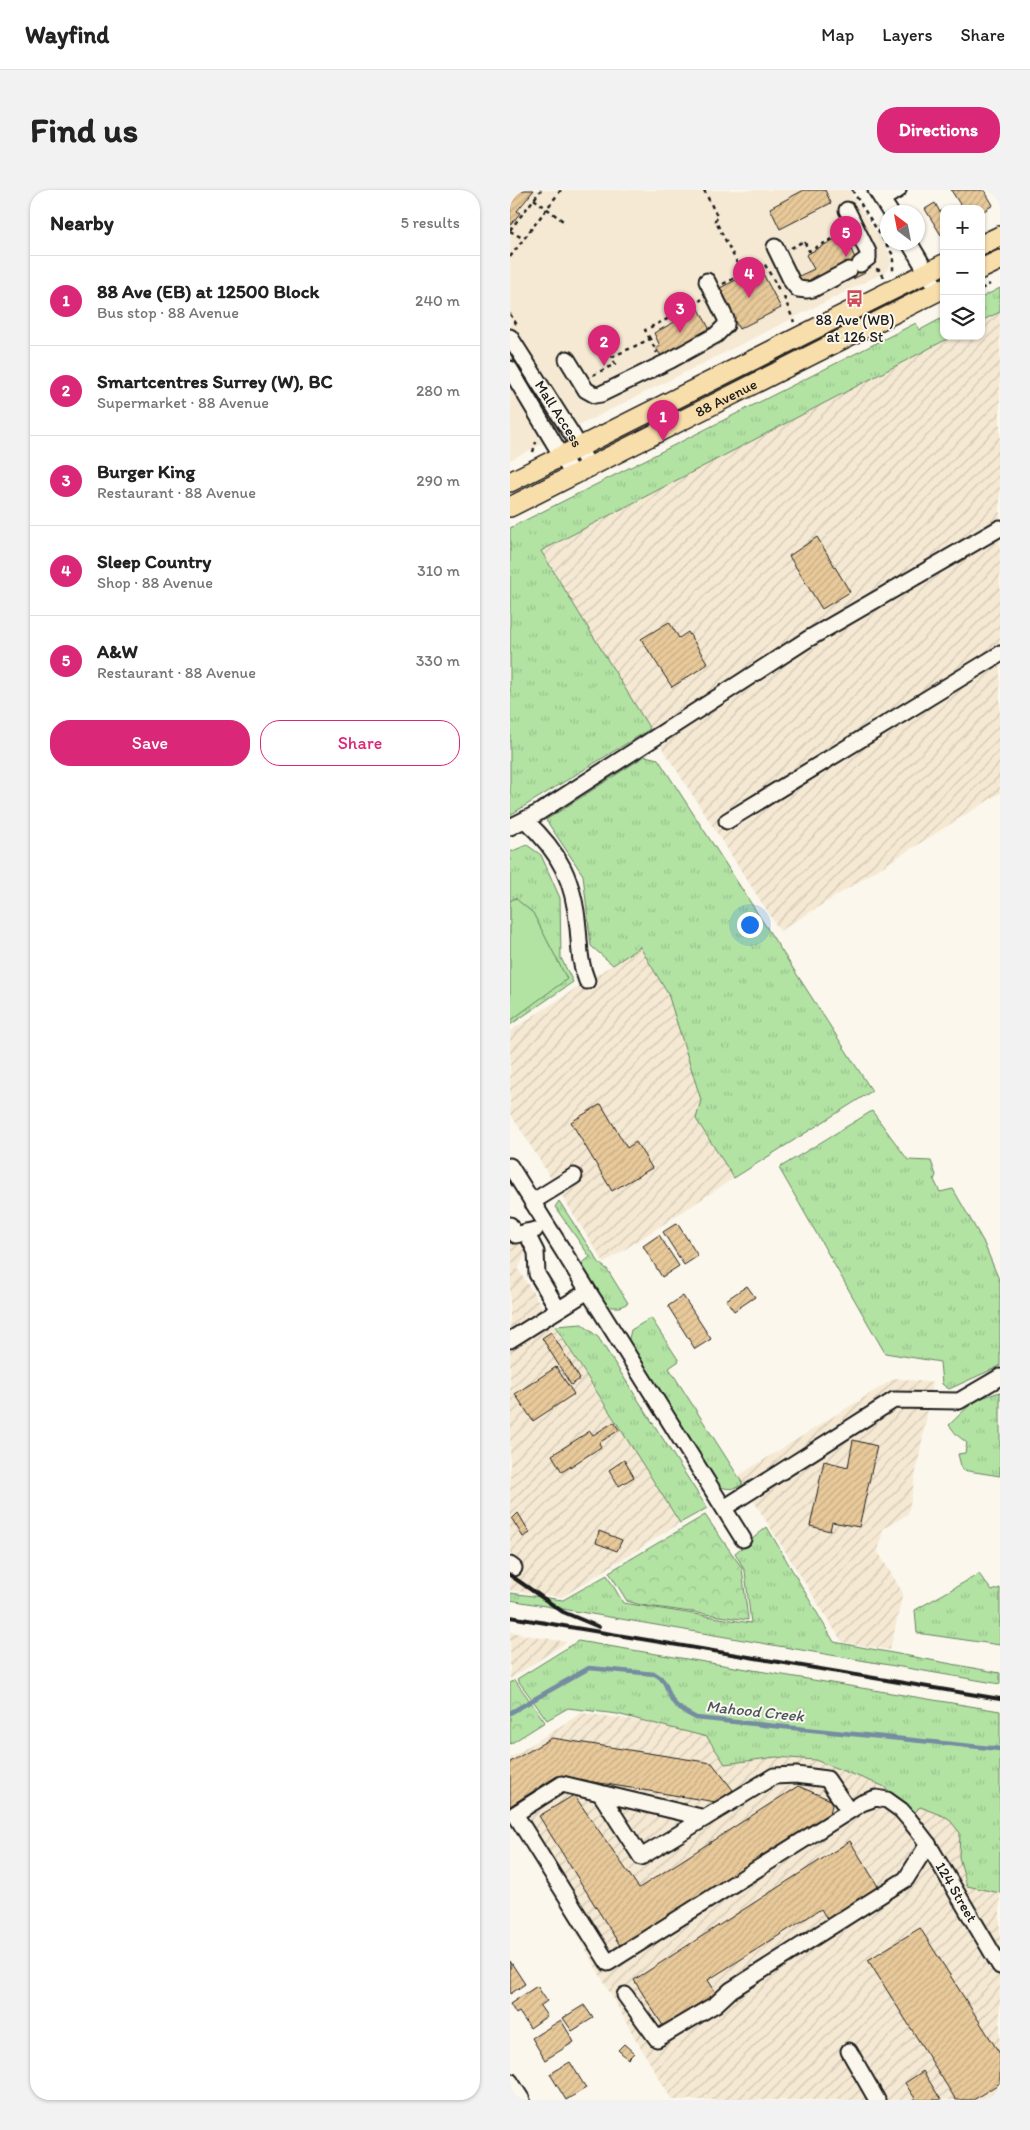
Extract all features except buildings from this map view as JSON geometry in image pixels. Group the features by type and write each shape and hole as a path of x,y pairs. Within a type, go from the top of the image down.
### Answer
{"main road":[{"path":"985,243 1000,236"},
{"path":"985,267 1000,260"},
{"name":"88 Avenue","path":"510,482 936,268"},
{"name":"88 Avenue","path":"510,507 940,291"}],"street":[{"path":"879,195 898,190"},
{"path":"777,250 792,282 798,289 802,290 813,288 854,267 868,258 868,252 847,210"},
{"path":"917,250 936,268 940,286"},
{"path":"570,364 589,393 601,394 663,364 716,335 726,325 726,319 707,281"},
{"name":"Mall Access","path":"510,337 581,471"},
{"name":"Mall Access","path":"510,369 571,452"},
{"path":"510,827 526,820 808,639 1000,528"},
{"path":"728,821 1000,654"},
{"path":"526,820 543,836 564,868 574,895 580,964 587,981"},
{"path":"510,1166 743,1539"},
{"path":"532,1202 574,1176"},
{"path":"510,1225 516,1234 547,1226"},
{"path":"526,1232 536,1252 537,1274 558,1309"},
{"path":"510,1340 588,1291"},
{"path":"724,1508 894,1400 959,1401 1000,1377"},
{"path":"600,1793 641,1857 774,1776 796,1774 827,1779 849,1811"},
{"path":"513,1814 562,1784 705,1818"},
{"name":"124 Street","path":"513,1814 608,1963 849,1811 869,1800 876,1798 887,1800 901,1810 928,1844 1000,1966"},
{"path":"625,1995 657,2039 716,2004 731,1990 906,1879 928,1844"},
{"path":"849,2051 877,2100"},
{"path":"510,2080 522,2100"}],"path":[{"path":"524,239 510,231 540,190"},
{"path":"510,257 561,190"},
{"path":"704,190 718,218 715,220 743,274"},
{"path":"852,190 893,255 892,274"},
{"path":"534,199 563,222"},
{"path":"777,250 804,242 809,251 846,232 850,239 876,226"},
{"path":"570,364 588,368 591,375 615,364 612,357 650,339 663,364"}],"shaded area":[{"path":"510,190 849,190 880,238 880,250 887,250 890,254 891,264 885,272 510,460"},
{"path":"1000,312 1000,793 780,931 650,729 541,551 945,340 985,340 985,319"},
{"path":"640,947 668,994 701,1100 696,1119 734,1178 604,1263 510,1113 510,1031"},
{"path":"510,1220 528,1249 518,1269 680,1523 562,1597 510,1590"},
{"path":"895,1378 933,1383 908,1514 883,1529 878,1552 903,1593 890,1650 842,1642 738,1476"},
{"path":"510,1632 567,1642 510,1679"},
{"path":"581,1713 1000,1767 1000,2100 672,2100 635,2038 510,1813 510,1758"}],"green space":[{"path":"1000,288 1000,312 985,319 985,296"},
{"path":"940,319 940,340 945,340 541,551 650,729 510,815 510,528 916,323 920,330"},
{"path":"645,756 658,759 872,1091 734,1178 696,1119 701,1100 668,994 640,947 613,965 591,946 583,875 546,820"},
{"path":"527,845 541,855 560,898 561,958 573,982 510,1025 510,852"},
{"path":"515,898 533,913 567,979 510,1021 510,901"},
{"path":"872,1111 908,1160 931,1161 936,1175 934,1180 940,1192 953,1189 983,1241 1000,1282 1000,1366 949,1389 942,1384 940,1362 885,1353 779,1168"},
{"path":"559,1201 600,1264 607,1269 628,1303 620,1307 611,1307 603,1300 580,1265 590,1257 555,1207"},
{"path":"651,1318 679,1361 669,1368 743,1484 740,1486 730,1489 717,1485 628,1343 631,1330"},
{"path":"582,1324 598,1337 707,1508 680,1523 555,1326"},
{"path":"1000,1392 1000,1476 962,1470 958,1454 965,1453 967,1443 949,1425 975,1400"},
{"path":"705,1515 742,1568 748,1620 641,1605 627,1601 609,1572"},
{"path":"767,1527 834,1642 1000,1673 1000,1684 510,1600 510,1593 563,1600 607,1575 623,1603 751,1623 745,1571 735,1553"},
{"path":"979,1574 992,1591 1000,1588 1000,1645 917,1633 915,1610"},
{"path":"578,1641 1000,1711 1000,1893 967,1886 959,1857 960,1833 948,1818 920,1807 915,1812 883,1786 815,1760 776,1757 725,1764 707,1737 617,1714 568,1708 547,1720 517,1679"},
{"path":"515,1680 545,1722 510,1744 510,1683"}],"waterway":[{"name":"Mahood Creek","path":"510,1713 589,1668 655,1674 663,1680 675,1704 696,1718 1000,1749"}],"railway":[{"path":"510,1575 563,1612 599,1627"},
{"path":"510,1617 1000,1699"}],"place":[{"name":"A&W","path":"846,257"},
{"name":"Sleep Country","path":"749,298"},
{"name":"88 Ave (WB) at 126 St","path":"855,299"},
{"name":"Burger King","path":"680,333"},
{"name":"Smartcentres Surrey (W), BC","path":"604,366"},
{"name":"88 Ave (EB) at 12500 Block","path":"663,441"}]}
